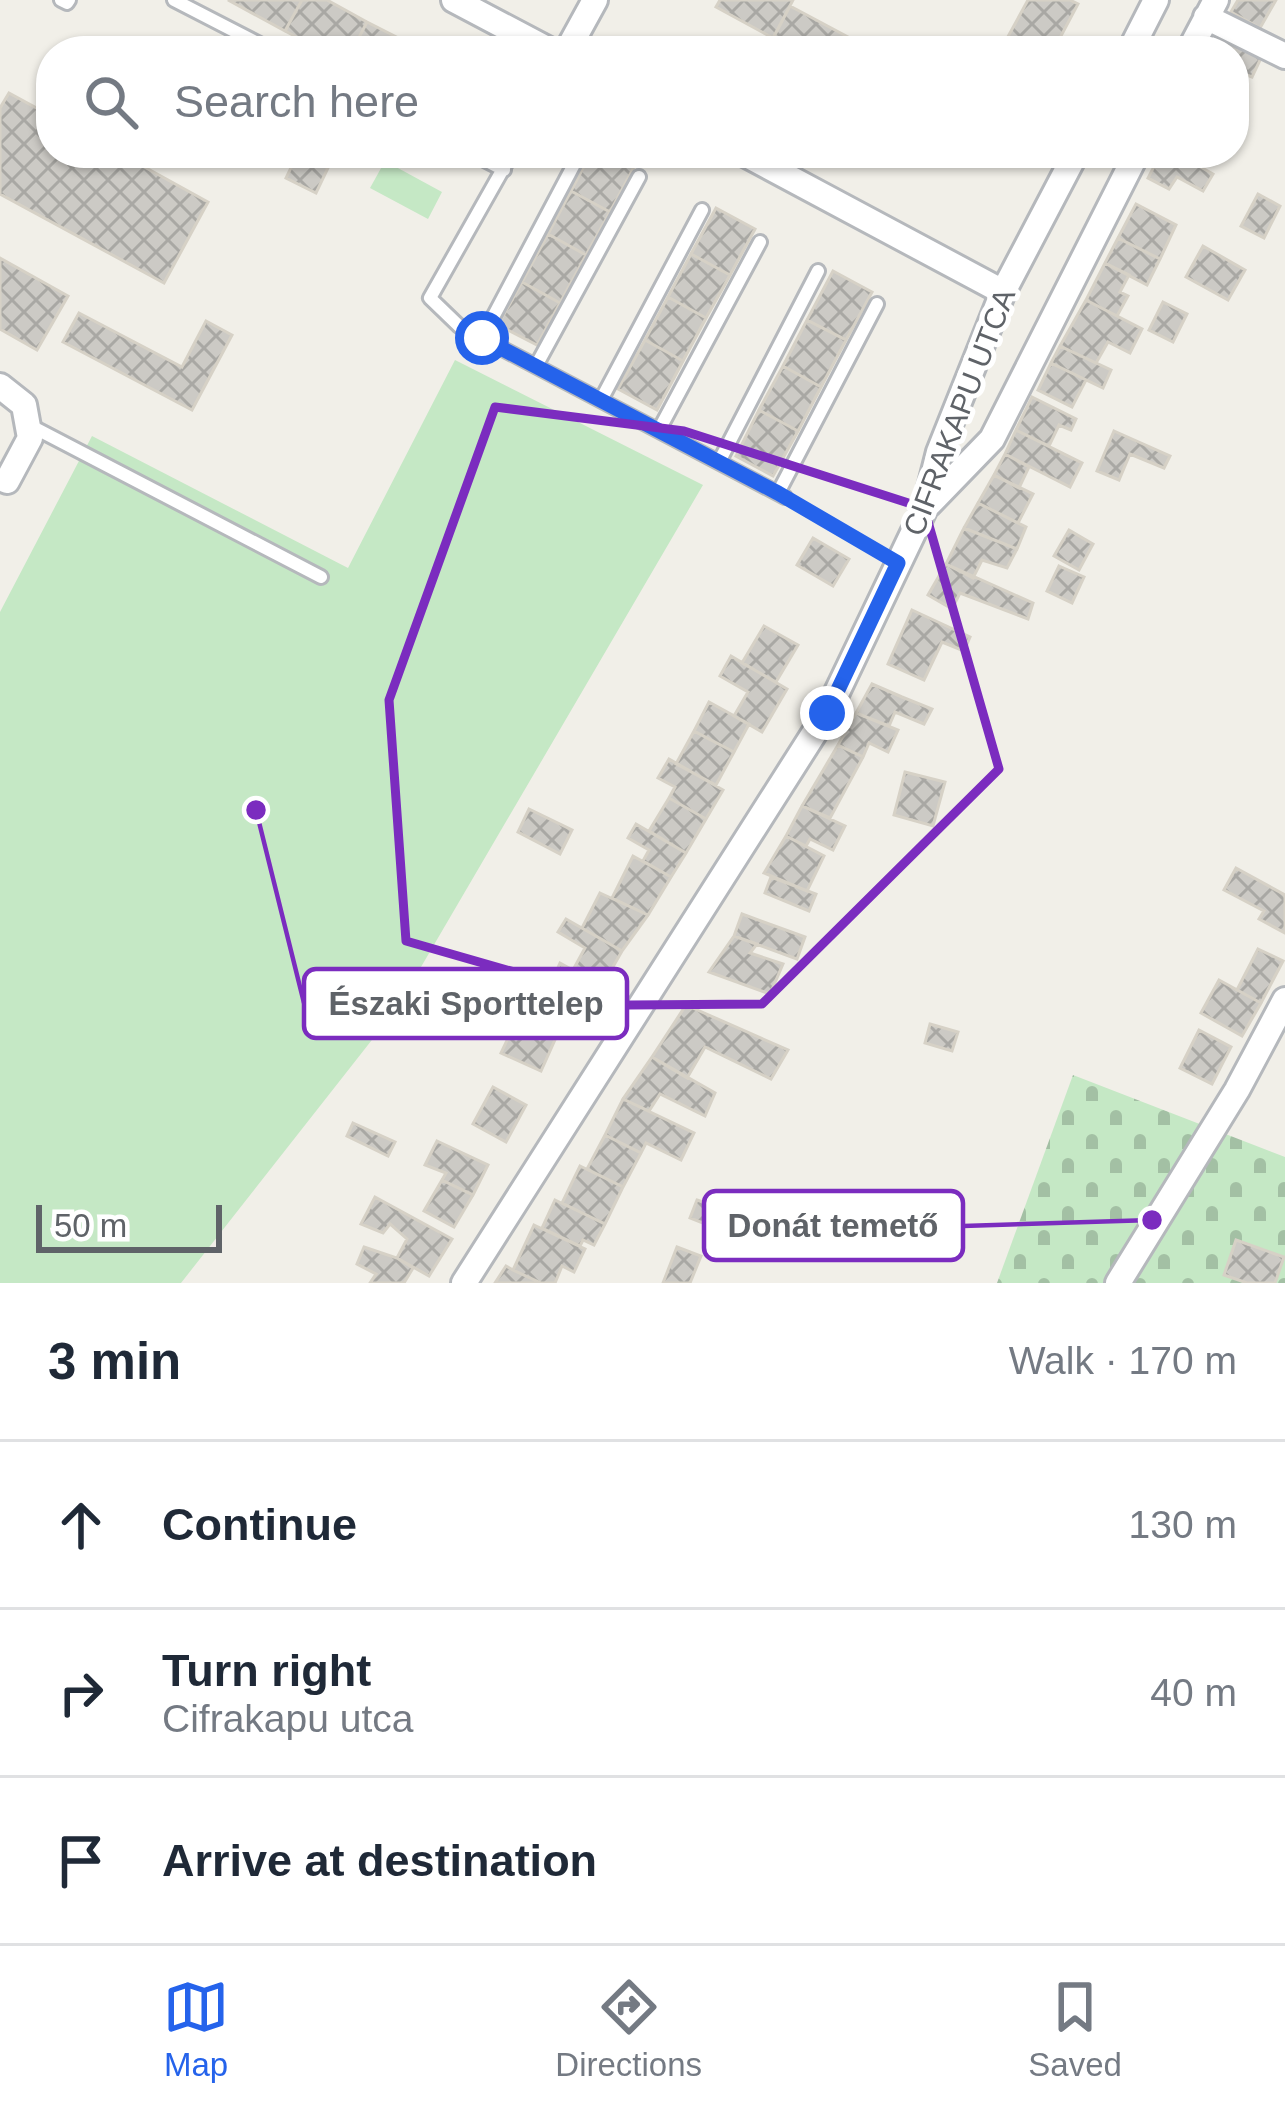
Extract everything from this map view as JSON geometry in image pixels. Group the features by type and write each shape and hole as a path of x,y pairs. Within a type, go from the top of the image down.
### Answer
{"street":[{"path":"454,0 522,36"},
{"path":"575,36 595,0"},
{"path":"1138,36 1156,0"},
{"path":"1197,36 1211,9 1285,56"},
{"path":"771,168 1003,292"},
{"name":"CIFRAKAPU UTCA","path":"464,1283 827,713 925,508 939,452 1003,292 1068,168"},
{"path":"925,508 992,439 1129,168"},
{"path":"0,386 24,405 30,438 7,481"},
{"path":"1118,1283 1237,1090 1285,1000"}],"lane":[{"path":"174,0 244,36"},
{"path":"500,168 504,170 430,298 459,326 782,495 878,304"},
{"path":"482,338 572,168"},
{"path":"536,366 639,176"},
{"path":"601,400 702,210"},
{"path":"659,430 760,242"},
{"path":"719,462 818,271"},
{"path":"28,424 321,577"}],"path":[{"path":"782,495 898,563"}],"highlighted area":[{"path":"495,407 684,431 924,508 999,769 762,1004 629,1005 406,941 389,700"}],"green space":[{"path":"381,168 398,168 442,192 428,219 370,188"},
{"path":"455,360 703,485 397,1008 181,1283 0,1283 0,612 92,436 348,568"},
{"path":"1073,1075 1285,1157 1285,1283 997,1283"}],"building":[{"path":"228,0 302,0 285,31"},
{"path":"302,0 327,0 367,22 360,36 294,36 285,31"},
{"path":"720,0 793,0 774,36 716,7"},
{"path":"1028,0 1078,4 1061,36 1008,36"},
{"path":"1238,0 1276,0 1260,28 1231,12"},
{"path":"790,6 846,36 774,36"},
{"path":"367,22 395,36 360,36"},
{"path":"1249,50 1262,56 1249,76"},
{"path":"9,93 36,108 36,168 146,168 208,202 164,283 0,194 0,108"},
{"path":"291,168 328,168 316,193 286,178"},
{"path":"583,168 633,168 610,212 571,191"},
{"path":"1153,168 1202,168 1213,174 1203,191 1177,177 1169,189 1148,178"},
{"path":"571,191 610,212 586,255 548,234"},
{"path":"1258,194 1280,206 1264,238 1241,226"},
{"path":"1136,204 1176,225 1160,259 1118,238"},
{"path":"716,208 755,229 730,275 691,254"},
{"path":"548,234 586,255 560,303 522,282"},
{"path":"1118,238 1160,259 1147,285 1105,263"},
{"path":"1203,246 1245,270 1228,300 1186,277"},
{"path":"691,254 730,275 706,318 668,297"},
{"path":"0,258 68,296 37,350 0,329"},
{"path":"1105,263 1129,275 1120,292 1128,296 1117,316 1086,300"},
{"path":"833,271 872,292 846,340 807,320"},
{"path":"522,282 560,303 537,345 498,325"},
{"path":"668,297 706,318 683,361 645,340"},
{"path":"1086,300 1142,329 1130,353 1108,342 1096,363 1060,346"},
{"path":"1163,302 1187,314 1173,342 1149,330"},
{"path":"79,313 182,367 206,321 232,335 192,410 63,342"},
{"path":"807,320 846,340 821,387 783,366"},
{"path":"645,340 683,361 657,410 618,389"},
{"path":"1060,346 1111,370 1103,388 1051,363"},
{"path":"1051,363 1086,380 1072,407 1038,390"},
{"path":"783,366 821,387 798,431 759,410"},
{"path":"1032,397 1076,419 1071,430 1059,425 1049,446 1016,430"},
{"path":"759,410 798,431 773,476 736,456"},
{"path":"1016,430 1082,463 1070,487 1005,454"},
{"path":"1114,431 1170,456 1164,468 1130,454 1119,480 1097,471"},
{"path":"1005,454 1029,467 1019,488 994,475"},
{"path":"994,475 1033,494 1018,523 978,503"},
{"path":"978,503 1026,527 1017,549 964,528"},
{"path":"964,528 1017,549 1007,568 982,560 973,578 946,564"},
{"path":"1069,530 1093,544 1079,570 1054,556"},
{"path":"813,538 849,559 833,586 797,565"},
{"path":"946,564 1033,603 1028,619 960,593 952,609 928,595"},
{"path":"1059,566 1084,577 1072,603 1047,591"},
{"path":"912,610 970,637 964,651 942,642 924,680 888,664"},
{"path":"764,626 798,645 776,682 742,663"},
{"path":"731,656 787,689 762,732 734,716 748,692 720,676"},
{"path":"872,684 932,709 924,724 895,712 889,726 856,713"},
{"path":"709,702 749,724 734,752 694,731"},
{"path":"856,713 898,730 888,752 869,743 863,757 838,745"},
{"path":"694,731 734,752 716,785 676,764"},
{"path":"838,745 863,757 830,818 802,806"},
{"path":"669,759 723,790 706,819 669,798 675,787 658,778"},
{"path":"905,772 945,782 933,826 894,815"},
{"path":"669,798 706,819 686,853 649,831"},
{"path":"802,806 845,826 833,850 810,839 806,846 786,836"},
{"path":"529,809 572,830 560,854 518,832"},
{"path":"636,824 686,853 671,877 643,861 649,850 628,838"},
{"path":"786,836 824,856 807,891 764,873"},
{"path":"633,856 671,877 648,915 612,898"},
{"path":"1236,868 1285,895 1285,933 1259,919 1264,911 1224,890"},
{"path":"771,877 816,894 809,911 765,893"},
{"path":"600,893 648,915 622,951 582,928"},
{"path":"742,914 805,937 797,959 734,936"},
{"path":"566,919 622,951 602,986 573,970 585,948 558,932"},
{"path":"734,936 757,944 750,953 783,964 770,994 709,972"},
{"path":"1258,949 1283,961 1261,1003 1237,990"},
{"path":"560,963 593,981 579,1008 547,992"},
{"path":"1219,980 1261,1003 1242,1036 1201,1013"},
{"path":"686,1005 788,1050 771,1079 705,1047 687,1078 652,1057"},
{"path":"519,1015 558,1033 541,1071 501,1053"},
{"path":"930,1024 958,1032 952,1051 925,1043"},
{"path":"1199,1030 1231,1047 1212,1084 1180,1068"},
{"path":"652,1057 715,1093 705,1116 660,1094 649,1111 623,1099"},
{"path":"493,1087 526,1105 506,1142 473,1124"},
{"path":"623,1099 694,1133 681,1160 646,1143 641,1153 605,1135"},
{"path":"353,1123 395,1142 388,1156 347,1136"},
{"path":"605,1135 641,1153 623,1187 587,1169"},
{"path":"437,1141 488,1165 473,1195 442,1180 446,1173 425,1165"},
{"path":"580,1166 623,1187 605,1224 562,1203"},
{"path":"442,1180 473,1195 454,1227 424,1211"},
{"path":"375,1197 452,1239 429,1276 397,1258 407,1239 390,1224 383,1233 361,1224"},
{"path":"555,1200 605,1224 594,1245 583,1240 580,1246 542,1228"},
{"path":"697,1200 721,1208 713,1227 690,1218"},
{"path":"534,1225 585,1249 574,1272 562,1266 555,1283 541,1283 513,1270"},
{"path":"1236,1240 1284,1257 1275,1283 1247,1283 1224,1275"},
{"path":"364,1247 413,1268 404,1283 370,1283 376,1274 357,1264"},
{"path":"677,1247 701,1256 690,1283 663,1283"},
{"path":"506,1266 513,1270 541,1283 495,1283"}],"place":[{"name":"Északi Sporttelep","path":"256,810"},
{"name":"Donát temető","path":"1152,1220"}],"route":[{"path":"482,338 778,493 898,563 827,713"}]}
